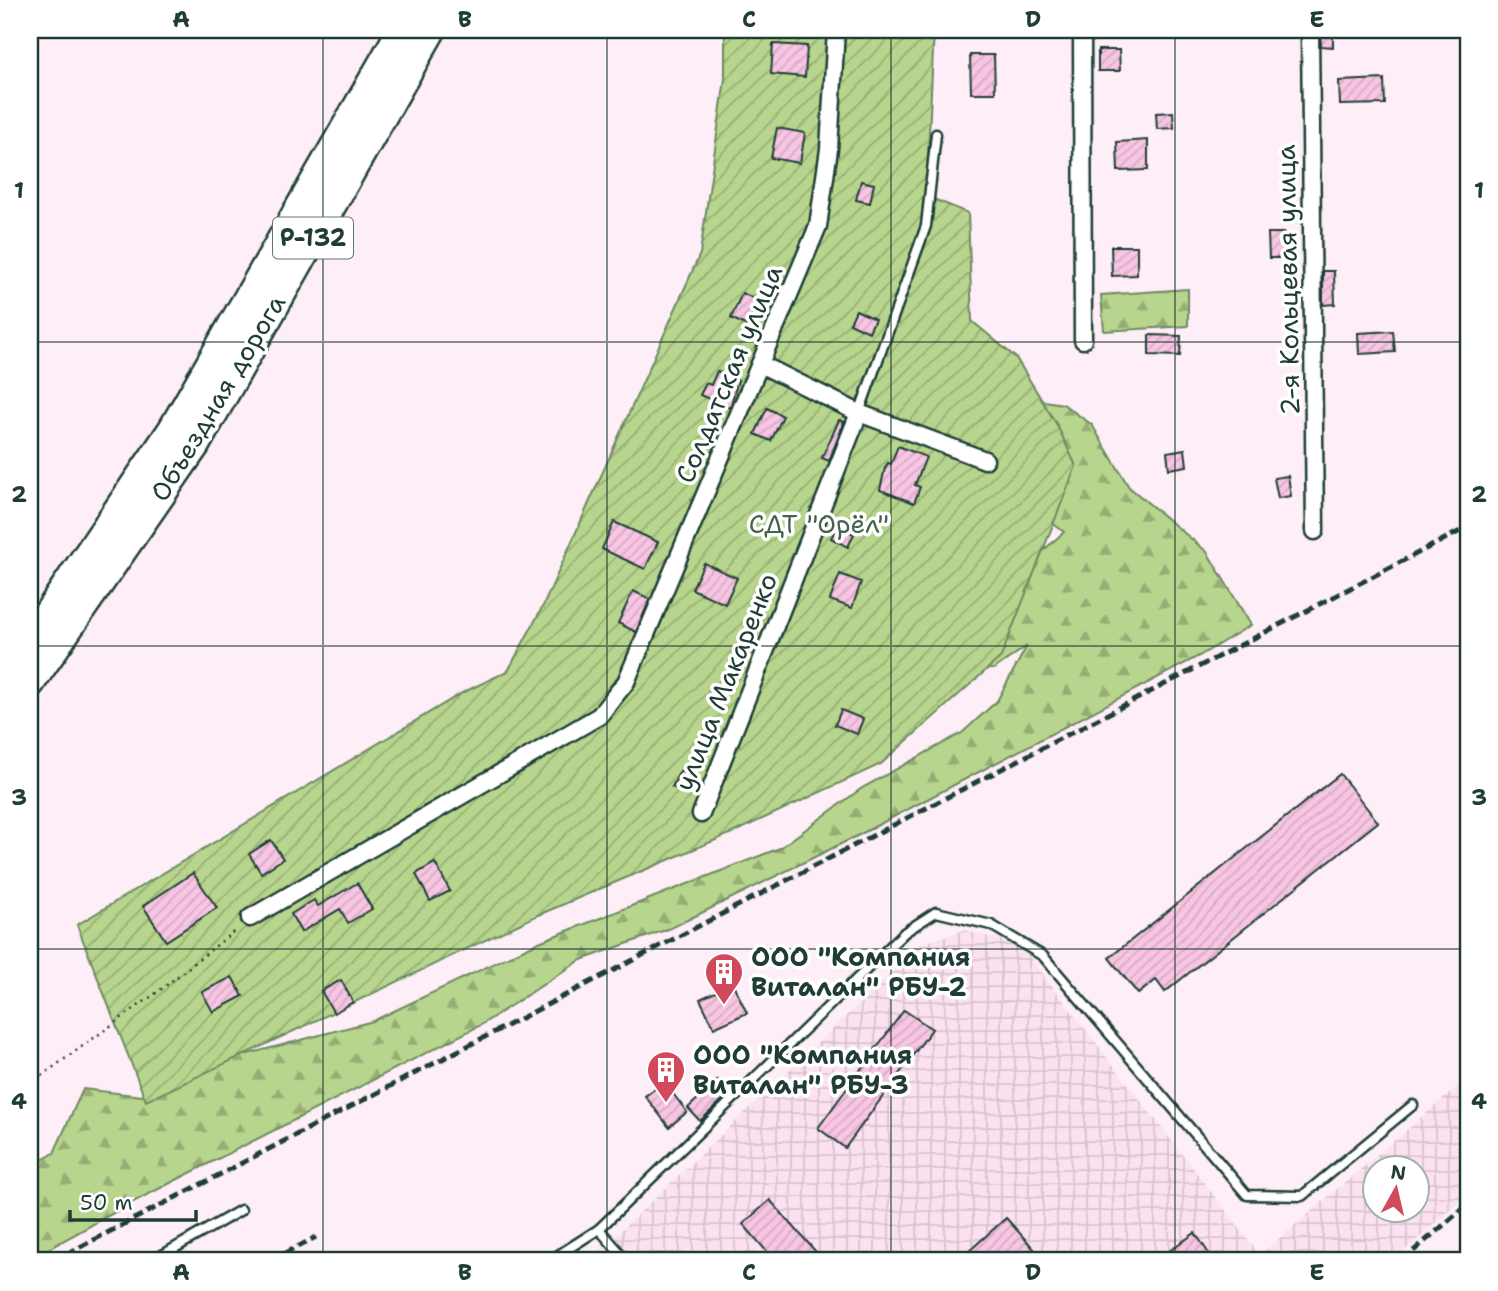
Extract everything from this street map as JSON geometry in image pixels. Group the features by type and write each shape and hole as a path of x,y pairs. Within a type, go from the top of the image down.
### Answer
{"highway":[{"name":"Объездная дорога","path":"30,640 173,429 402,30"},
{"name":"Объездная дорога","path":"30,683 195,445 431,30"}],"street":[{"name":"Солдатская улица","path":"250,918 599,716 626,682 818,226 828,149 836,30"},
{"path":"1082,30 1083,340"},
{"name":"2-я Кольцевая улица","path":"1310,30 1315,531"},
{"path":"760,364 859,413 985,460"},
{"name":"улица Макаренко","path":"701,814 859,413"}],"lane":[{"path":"859,413 926,226 936,134"},
{"path":"549,1261 599,1228 905,932 936,912 991,925 1043,957 1247,1195 1302,1196 1413,1105"},
{"path":"152,1261 241,1210"},
{"path":"599,1228 627,1261"}],"path":[{"path":"30,1084 159,991 250,918"}],"shaded area":[{"path":"964,930 1021,946 1260,1255 1362,1168 1362,1224 1432,1224 1432,1154 1379,1154 1468,1078 1468,1194 1393,1261 581,1261 596,1254 923,943"}],"green space":[{"name":"СДТ \"Орёл\"","path":"725,30 934,30 926,196 968,213 972,321 1016,358 1057,425 1076,466 1001,657 881,764 732,833 538,915 146,1101 77,925 462,693 508,671 544,604 700,254 725,79"},
{"path":"1188,289 1188,326 1104,331 1101,295"},
{"path":"1026,398 1063,404 1092,425 1129,487 1207,552 1251,625 1201,655 859,835 671,928 581,960 481,1025 133,1202 30,1259 30,1167 54,1153 83,1089 142,1096 240,1056 373,1021 539,942 780,848 862,788 962,733 997,701 1027,646 994,669 908,671 1064,532 1003,485"}],"building":[{"path":"1320,30 1333,30 1333,47 1321,46"},
{"path":"773,44 807,46 805,77 771,74"},
{"path":"1098,50 1119,50 1120,71 1098,71"},
{"path":"970,55 994,55 995,93 971,93"},
{"path":"1384,79 1385,104 1340,105 1339,81"},
{"path":"1173,112 1174,128 1157,129 1156,113"},
{"path":"777,128 805,133 800,163 771,158"},
{"path":"1148,140 1148,170 1118,171 1117,142"},
{"path":"861,181 874,184 870,203 856,200"},
{"path":"1268,233 1284,233 1285,258 1269,258"},
{"path":"1111,246 1137,246 1137,275 1112,276"},
{"path":"1323,271 1334,271 1335,304 1323,305"},
{"path":"742,293 768,305 761,320 752,315 747,326 731,318"},
{"path":"856,310 875,319 869,332 850,323"},
{"path":"1393,331 1395,352 1359,354 1358,333"},
{"path":"1149,335 1181,336 1180,356 1149,355"},
{"path":"717,371 738,380 730,408 700,395 706,383 711,385"},
{"path":"767,408 783,416 771,441 755,434"},
{"path":"839,420 844,422 829,461 822,458"},
{"path":"898,446 926,457 915,485 920,487 914,503 880,490 885,468 888,463 891,464"},
{"path":"1185,449 1187,466 1169,469 1167,452"},
{"path":"1288,476 1291,496 1278,498 1274,478"},
{"path":"614,522 658,542 645,569 602,549"},
{"path":"838,526 854,534 848,547 831,538"},
{"path":"704,563 737,578 725,604 692,589"},
{"path":"840,574 861,582 852,608 830,600"},
{"path":"633,591 650,599 636,632 618,623"},
{"path":"841,710 863,719 857,734 835,725"},
{"path":"680,771 696,779 689,795 672,787"},
{"path":"1340,774 1378,822 1165,992 1156,980 1138,994 1109,958"},
{"path":"271,840 283,859 261,873 249,854"},
{"path":"435,863 450,891 430,901 416,874"},
{"path":"193,873 217,908 166,941 143,906"},
{"path":"357,883 372,909 348,923 340,909 301,932 291,914 314,900 318,906"},
{"path":"232,977 243,996 213,1012 202,992"},
{"path":"341,980 353,1002 334,1013 321,991"},
{"name":"ООО \"Компания Виталан\" РБУ-2","path":"733,984 747,1013 714,1028 700,999"},
{"path":"904,1010 932,1029 845,1148 818,1128"},
{"path":"718,1080 730,1093 700,1121 688,1108"},
{"name":"ООО \"Компания Виталан\" РБУ-3","path":"664,1082 687,1112 669,1127 645,1096"},
{"path":"770,1200 824,1261 775,1261 743,1224"},
{"path":"1006,1218 1045,1261 958,1261"},
{"path":"1195,1233 1214,1261 1155,1261"}],"railway":[{"path":"53,1261 1468,527"},
{"path":"1402,1261 1468,1204"},
{"path":"271,1261 316,1237"}],"place":[{"name":"ООО \"Компания Виталан\" РБУ-2","path":"724,1006"},
{"name":"ООО \"Компания Виталан\" РБУ-3","path":"666,1104"}]}
